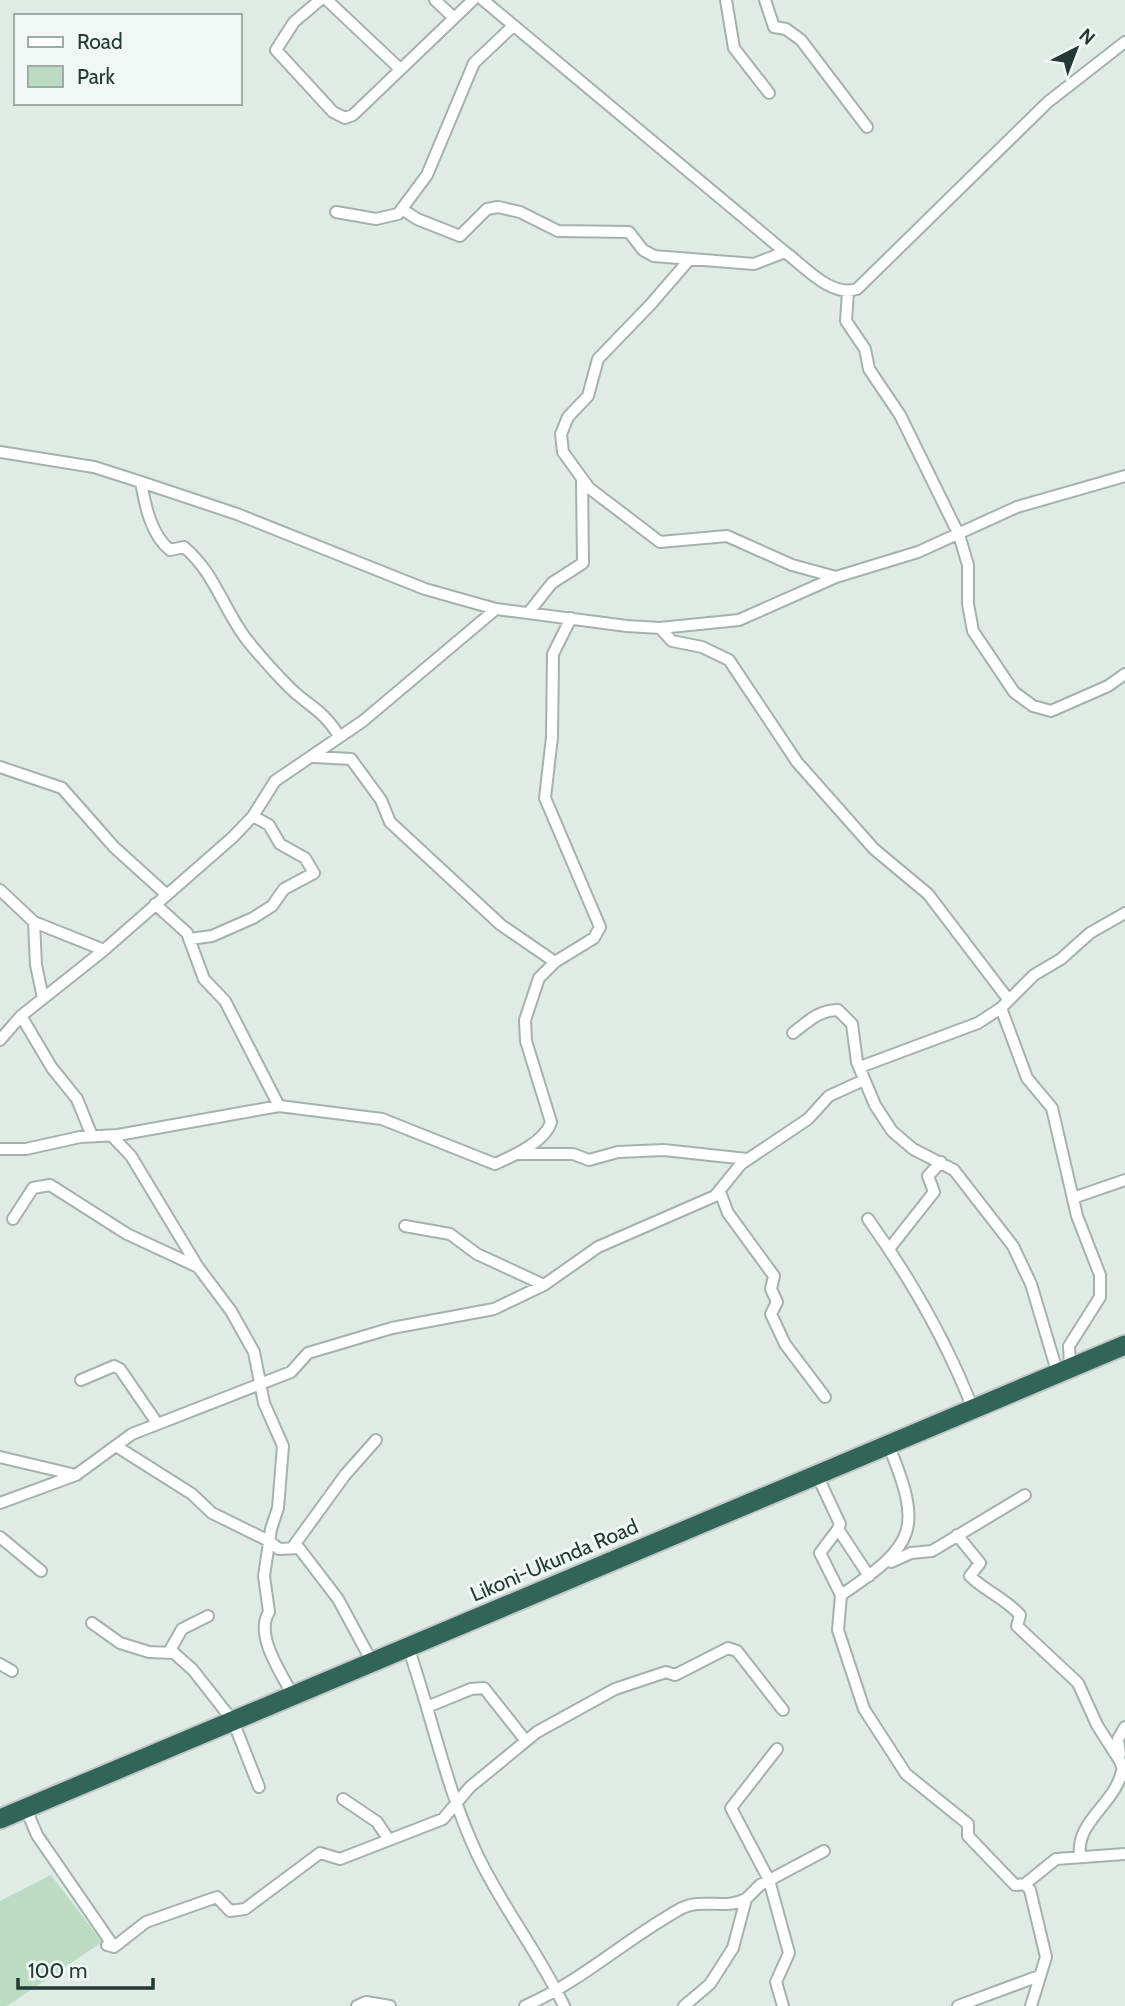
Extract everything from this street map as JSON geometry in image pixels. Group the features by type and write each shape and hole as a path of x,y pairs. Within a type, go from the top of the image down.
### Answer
{"highway":[{"name":"Likoni-Ukunda Road","path":"0,1819 1125,1345"}],"street":[{"path":"320,0 294,22 276,50 340,118 353,115 399,68 473,0"},
{"path":"327,0 399,68"},
{"path":"435,0 453,18"},
{"path":"483,0 512,27 785,252 830,286 848,292 857,289 902,247 1048,102 1125,42"},
{"path":"726,0 734,48 769,93"},
{"path":"765,0 774,27 786,29 801,40 867,127"},
{"path":"336,212 376,219 394,216 402,209 427,175 474,63 512,27"},
{"path":"402,209 416,219 460,236 487,209 498,207 520,212 558,232 629,232 649,254 689,260 754,264 785,252"},
{"path":"689,260 652,304 598,359 588,396 564,425 563,452 582,480 660,542 727,536 792,565 836,577"},
{"path":"848,292 846,321 865,349 869,369 900,415 959,535 968,565 968,604 973,631 1014,692 1033,706 1051,711 1065,708 1125,674"},
{"path":"0,452 94,467 237,514 425,589 496,609 660,628 739,621 836,577 890,562 959,535 1017,506 1125,477"},
{"path":"529,612 552,583 583,563 582,480"},
{"path":"141,482 146,509 161,542 170,550 183,547 192,554 210,574 246,638 288,686 320,709 339,736"},
{"path":"0,1040 21,1017 104,950 253,816 275,781 363,721 496,609"},
{"path":"0,1149 26,1149 92,1136 112,1136 279,1105 382,1119 495,1164 516,1154 546,1133 551,1125 524,1026 539,978 555,962 594,938 600,926 545,798 552,737 553,654 570,618"},
{"path":"660,628 672,641 702,647 729,660 797,762 874,849 928,894 1005,1003 1027,1078 1052,1108 1073,1198 1100,1275 1101,1291 1094,1308 1069,1346 1064,1369"},
{"path":"313,757 351,759 380,800 390,822 501,925 555,962"},
{"path":"0,766 62,788 114,847 167,895"},
{"path":"190,939 212,936 253,918 272,906 284,889 296,886 314,873 305,858 280,844 269,825 253,816"},
{"path":"0,890 34,922 104,950"},
{"path":"155,904 190,939 204,979 225,1001 279,1105"},
{"path":"860,1067 958,1032 1005,1003 1034,975 1061,958 1090,933 1125,914"},
{"path":"34,922 36,965 43,999"},
{"path":"793,1033 816,1015 838,1010 852,1024 864,1080 883,1118 898,1138 913,1149 954,1170 1014,1248 1064,1369"},
{"path":"21,1017 52,1068 77,1099 92,1136"},
{"path":"0,1503 76,1475 116,1446 157,1423 291,1371 308,1353 392,1328 494,1309 544,1285 598,1247 710,1200 747,1159 808,1119 829,1096 864,1080"},
{"path":"112,1136 131,1156 198,1267 243,1330 254,1352 264,1403 283,1446 278,1508 269,1541 264,1576 269,1612 265,1619 267,1641 293,1696"},
{"path":"516,1154 573,1154 589,1160 618,1152 664,1150 747,1159"},
{"path":"889,1249 934,1192 928,1175 941,1162"},
{"path":"1073,1198 1121,1181 1125,1194"},
{"path":"13,1219 33,1188 46,1184 127,1234 198,1267"},
{"path":"720,1192 728,1213 774,1276 771,1289 777,1302 771,1312 782,1338 825,1397"},
{"path":"868,1219 945,1340 973,1409"},
{"path":"405,1226 450,1234 477,1254 544,1285"},
{"path":"81,1380 114,1366 120,1369 157,1423"},
{"path":"292,1548 345,1475 376,1440"},
{"path":"841,1595 885,1564 900,1547 910,1507 906,1488 888,1444"},
{"path":"116,1446 192,1494 212,1513 269,1541 279,1549 299,1548 324,1577 372,1662"},
{"path":"0,1457 76,1475"},
{"path":"817,1475 840,1524 820,1553 841,1595 838,1630 864,1709 897,1762 923,1791 968,1824 968,1836 986,1858 1015,1885 1026,1884 1056,1859 1080,1855 1090,1859 1125,1854"},
{"path":"885,1564 909,1553 932,1551 1025,1495"},
{"path":"838,1529 869,1576"},
{"path":"957,1535 979,1563 970,1576 981,1587 989,1588 1013,1608 1020,1615 1017,1626 1077,1683 1097,1725 1122,1764"},
{"path":"0,1537 41,1571"},
{"path":"169,1652 182,1629 208,1616"},
{"path":"92,1623 120,1643 149,1652 169,1652 193,1670 233,1721 259,1787"},
{"path":"408,1647 456,1805 501,1900 564,2006"},
{"path":"26,1809 37,1835 111,1946 146,1923 217,1897 230,1911 245,1909 320,1853 340,1859 443,1819 470,1787 526,1741 604,1693 666,1672 676,1675 730,1647 738,1652 783,1710"},
{"path":"0,1664 12,1671"},
{"path":"426,1707 471,1689 484,1688 526,1741"},
{"path":"1080,1855 1078,1841 1090,1821 1115,1793 1122,1764 1118,1738 1125,1727"},
{"path":"776,1749 731,1808 769,1880 789,1954 776,1982 783,2006"},
{"path":"343,1799 377,1822 389,1840"},
{"path":"524,2006 557,1992 683,1908 694,1904 735,1904 746,1899 769,1880 824,1851"},
{"path":"1026,1884 1031,1893 1046,1957 1031,2006"},
{"path":"684,2006 710,1984 733,1948 746,1899"},
{"path":"958,2006 1039,1976"},
{"path":"358,2006 366,2002 390,2006"}],"green space":[{"path":"51,1875 102,1942 7,2006 0,2006 0,1901"}]}
